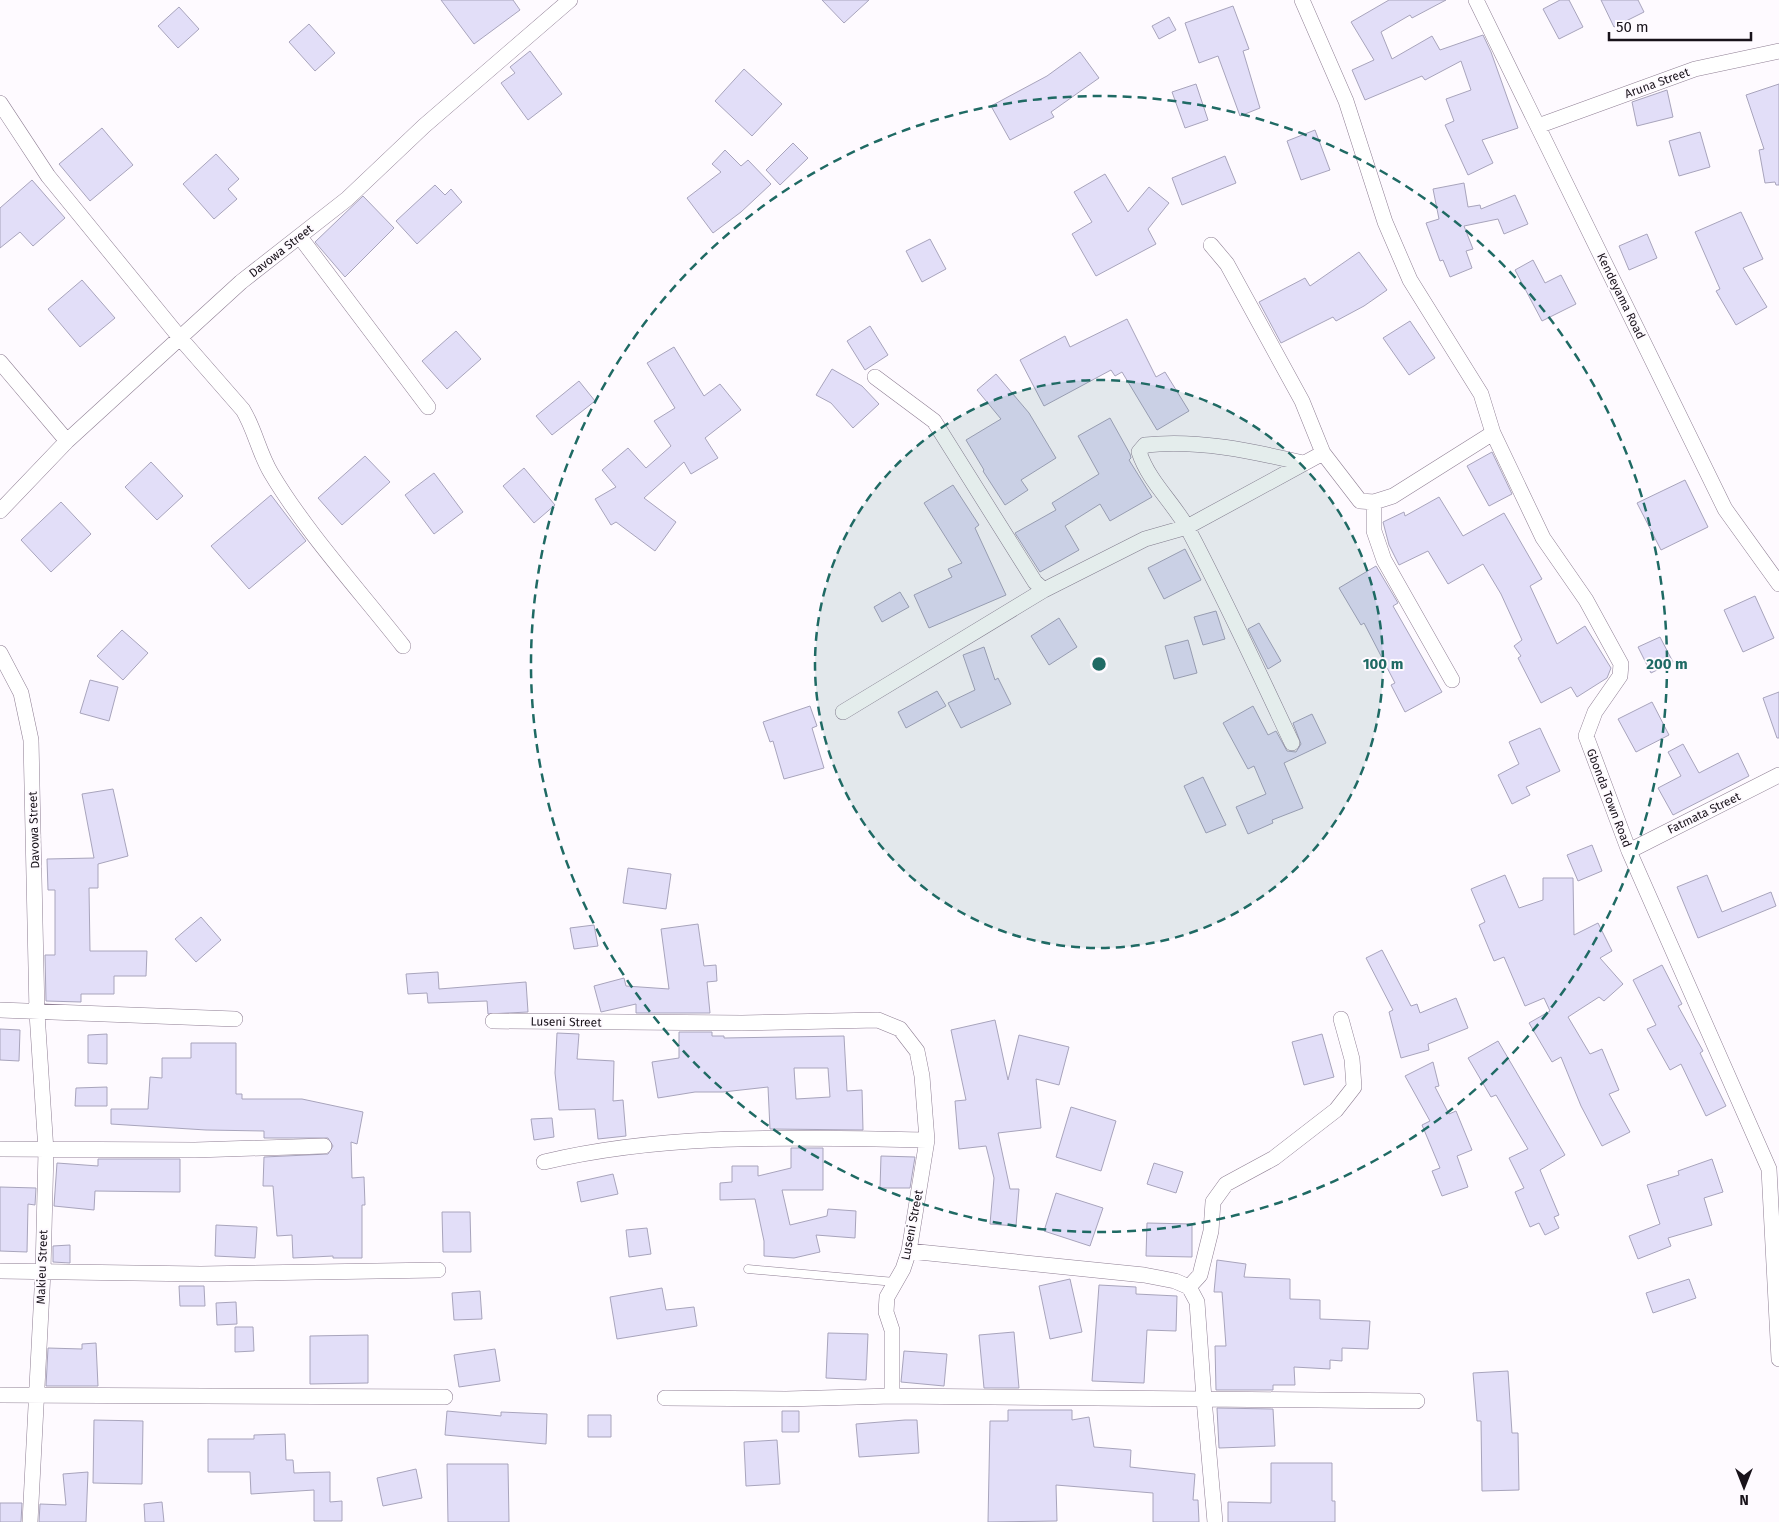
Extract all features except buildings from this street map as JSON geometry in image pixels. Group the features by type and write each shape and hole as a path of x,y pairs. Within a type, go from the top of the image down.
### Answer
{"street":[{"name":"Davowa Street","path":"0,511 67,441 181,339 241,282 347,199 424,126 570,0"},
{"name":"Gbonda Town Road","path":"1302,0 1346,101 1385,222 1410,280 1481,394 1493,433 1543,538 1586,600 1620,664 1620,676 1595,712 1586,736 1629,850 1769,1169 1779,1358"},
{"name":"Kendeyama Road","path":"1479,1 1725,509 1779,584"},
{"name":"Aruna Street","path":"1538,126 1695,69 1779,51"},
{"path":"0,103 48,176 181,339 242,410 250,422 270,472 309,526 403,646"},
{"path":"300,237 428,407"},
{"path":"1211,244 1227,264 1298,392 1323,453 1360,501 1374,502 1393,496 1493,433"},
{"path":"0,362 67,441"},
{"path":"875,377 934,421 1035,582 1044,590"},
{"path":"1292,743 1232,616 1186,527 1144,468 1139,452 1145,445 1162,443 1246,450 1303,463"},
{"path":"843,712 1044,590 1145,539 1186,527 1323,453"},
{"path":"1374,502 1374,531 1384,560 1452,680"},
{"name":"Davowa Street","path":"0,653 21,693 31,740 37,1013"},
{"name":"Fatmata Street","path":"1629,850 1779,775"},
{"path":"0,1010 37,1013 235,1019"},
{"name":"Makieu Street","path":"30,1522 43,1271 46,1151 37,1013"},
{"path":"1189,1287 1200,1275 1211,1231 1214,1202 1226,1184 1274,1158 1336,1110 1354,1087 1352,1059 1341,1019"},
{"name":"Luseni Street","path":"493,1021 713,1023 878,1020 900,1028 918,1051 927,1140 909,1251 903,1269 887,1297 886,1312 892,1330 892,1396"},
{"path":"544,1162 594,1150 691,1140 783,1138 927,1140"},
{"path":"0,1149 46,1151 324,1146"},
{"path":"909,1251 1144,1275 1189,1287 1197,1302 1215,1522"},
{"path":"0,1271 201,1274 438,1270"},
{"path":"0,1395 445,1397"},
{"path":"665,1398 786,1399 892,1396 1416,1401"}],"lane":[{"path":"748,1269 895,1282"}]}
